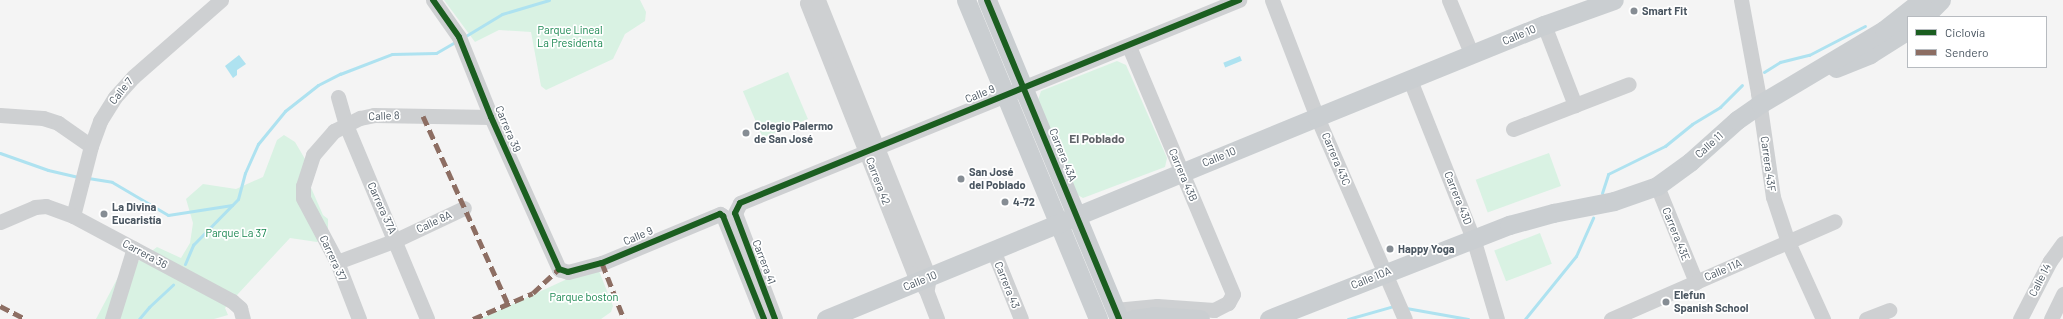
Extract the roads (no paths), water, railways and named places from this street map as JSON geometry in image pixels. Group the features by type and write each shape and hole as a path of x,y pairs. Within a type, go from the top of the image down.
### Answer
{"main road":[{"path":"966,0 1004,95 1098,319"},
{"name":"Carrera 43A","path":"987,0 1117,314"},
{"name":"Calle 10","path":"826,319 854,314 994,250 1317,116 1544,25 1614,0"},
{"name":"Calle 11","path":"1474,238 1532,218 1614,201 1657,186 1686,166 1737,120 1803,76 1884,30 1922,0"},
{"path":"1925,16 1941,0"},
{"path":"1803,76 1848,64 1885,46 1907,31"},
{"name":"Calle 10A","path":"1269,319 1474,238"},
{"path":"1133,319 1154,316 1200,319"}],"street":[{"name":"Calle 7","path":"74,216 100,121 114,97 133,77 221,0"},
{"name":"Carrera 39","path":"433,0 459,37 466,51 491,117 559,270"},
{"name":"Calle 9","path":"559,270 568,272 602,262 728,212 872,148 1129,46 1239,0"},
{"name":"Carrera 43C","path":"1272,0 1317,116 1403,317"},
{"path":"1449,0 1472,55"},
{"name":"Carrera 43F","path":"1741,0 1760,104 1773,197 1788,242 1823,319"},
{"name":"Carrera 42","path":"814,1 937,319"},
{"path":"1544,25 1575,105"},
{"name":"Carrera 43B","path":"1117,314 1157,306 1214,310 1228,303 1232,294 1230,284 1129,46"},
{"name":"Carrera 43D","path":"1410,80 1474,238 1496,315"},
{"path":"1513,129 1629,84"},
{"name":"Carrera 37A","path":"338,97 346,125 396,240 427,319"},
{"path":"0,115 26,115 43,118 58,123 92,146"},
{"name":"Calle 8","path":"304,198 303,186 313,155 334,130 360,118 374,115 491,117"},
{"name":"Carrera 43E","path":"1657,186 1696,282"},
{"name":"Carrera 37","path":"304,198 337,262 359,319"},
{"name":"Carrera 36","path":"0,222 35,208 46,206 74,216 232,301 240,308 243,319"},
{"name":"Calle 8A","path":"337,262 396,240 464,208"},
{"name":"Carrera 41","path":"728,212 764,319"},
{"name":"Carrera 41","path":"728,212 775,319"},
{"name":"Calle 11A","path":"1611,319 1835,221"},
{"name":"Calle 14","path":"2020,319 2050,261 2063,242"},
{"path":"112,319 134,248"},
{"name":"Carrera 43","path":"994,250 1021,319"},
{"path":"2051,319 2063,294"},
{"path":"1866,319 1889,310"}],"water":[{"path":"239,55 246,64 237,70 237,75 233,78 225,66"},
{"path":"1240,56 1242,61 1225,67 1223,63"}],"waterway":[{"path":"464,37 502,14 549,0"},
{"path":"1764,72 1780,62 1809,55 1865,26"},
{"path":"185,264 193,245 238,199 245,173 258,144 285,111 318,85 340,74 392,54 436,53 455,42"},
{"path":"1602,193 1608,174 1665,146 1692,124 1720,107 1742,85"},
{"path":"0,153 48,170 79,177"},
{"path":"88,178 112,182 168,215 232,205"},
{"path":"1525,319 1576,256 1593,218"},
{"path":"139,319 149,307 173,285"},
{"path":"1348,319 1394,306"},
{"path":"1406,308 1468,319"}],"place":[{"name":"Smart Fit","path":"1634,11"},
{"name":"Colegio Palermo de San José","path":"746,133"},
{"name":"San José del Poblado","path":"961,179"},
{"name":"4-72","path":"1005,202"},
{"name":"La Divina Eucaristía","path":"104,214"},
{"name":"Happy Yoga","path":"1390,249"},
{"name":"Elefun Spanish School","path":"1666,302"}],"district":[{"name":"El Poblado","path":"1097,139"}],"park label":[{"name":"Parque Lineal La Presidenta","path":"570,37"},
{"name":"Parque La 37","path":"236,233"},
{"name":"Parque boston","path":"584,297"}]}
